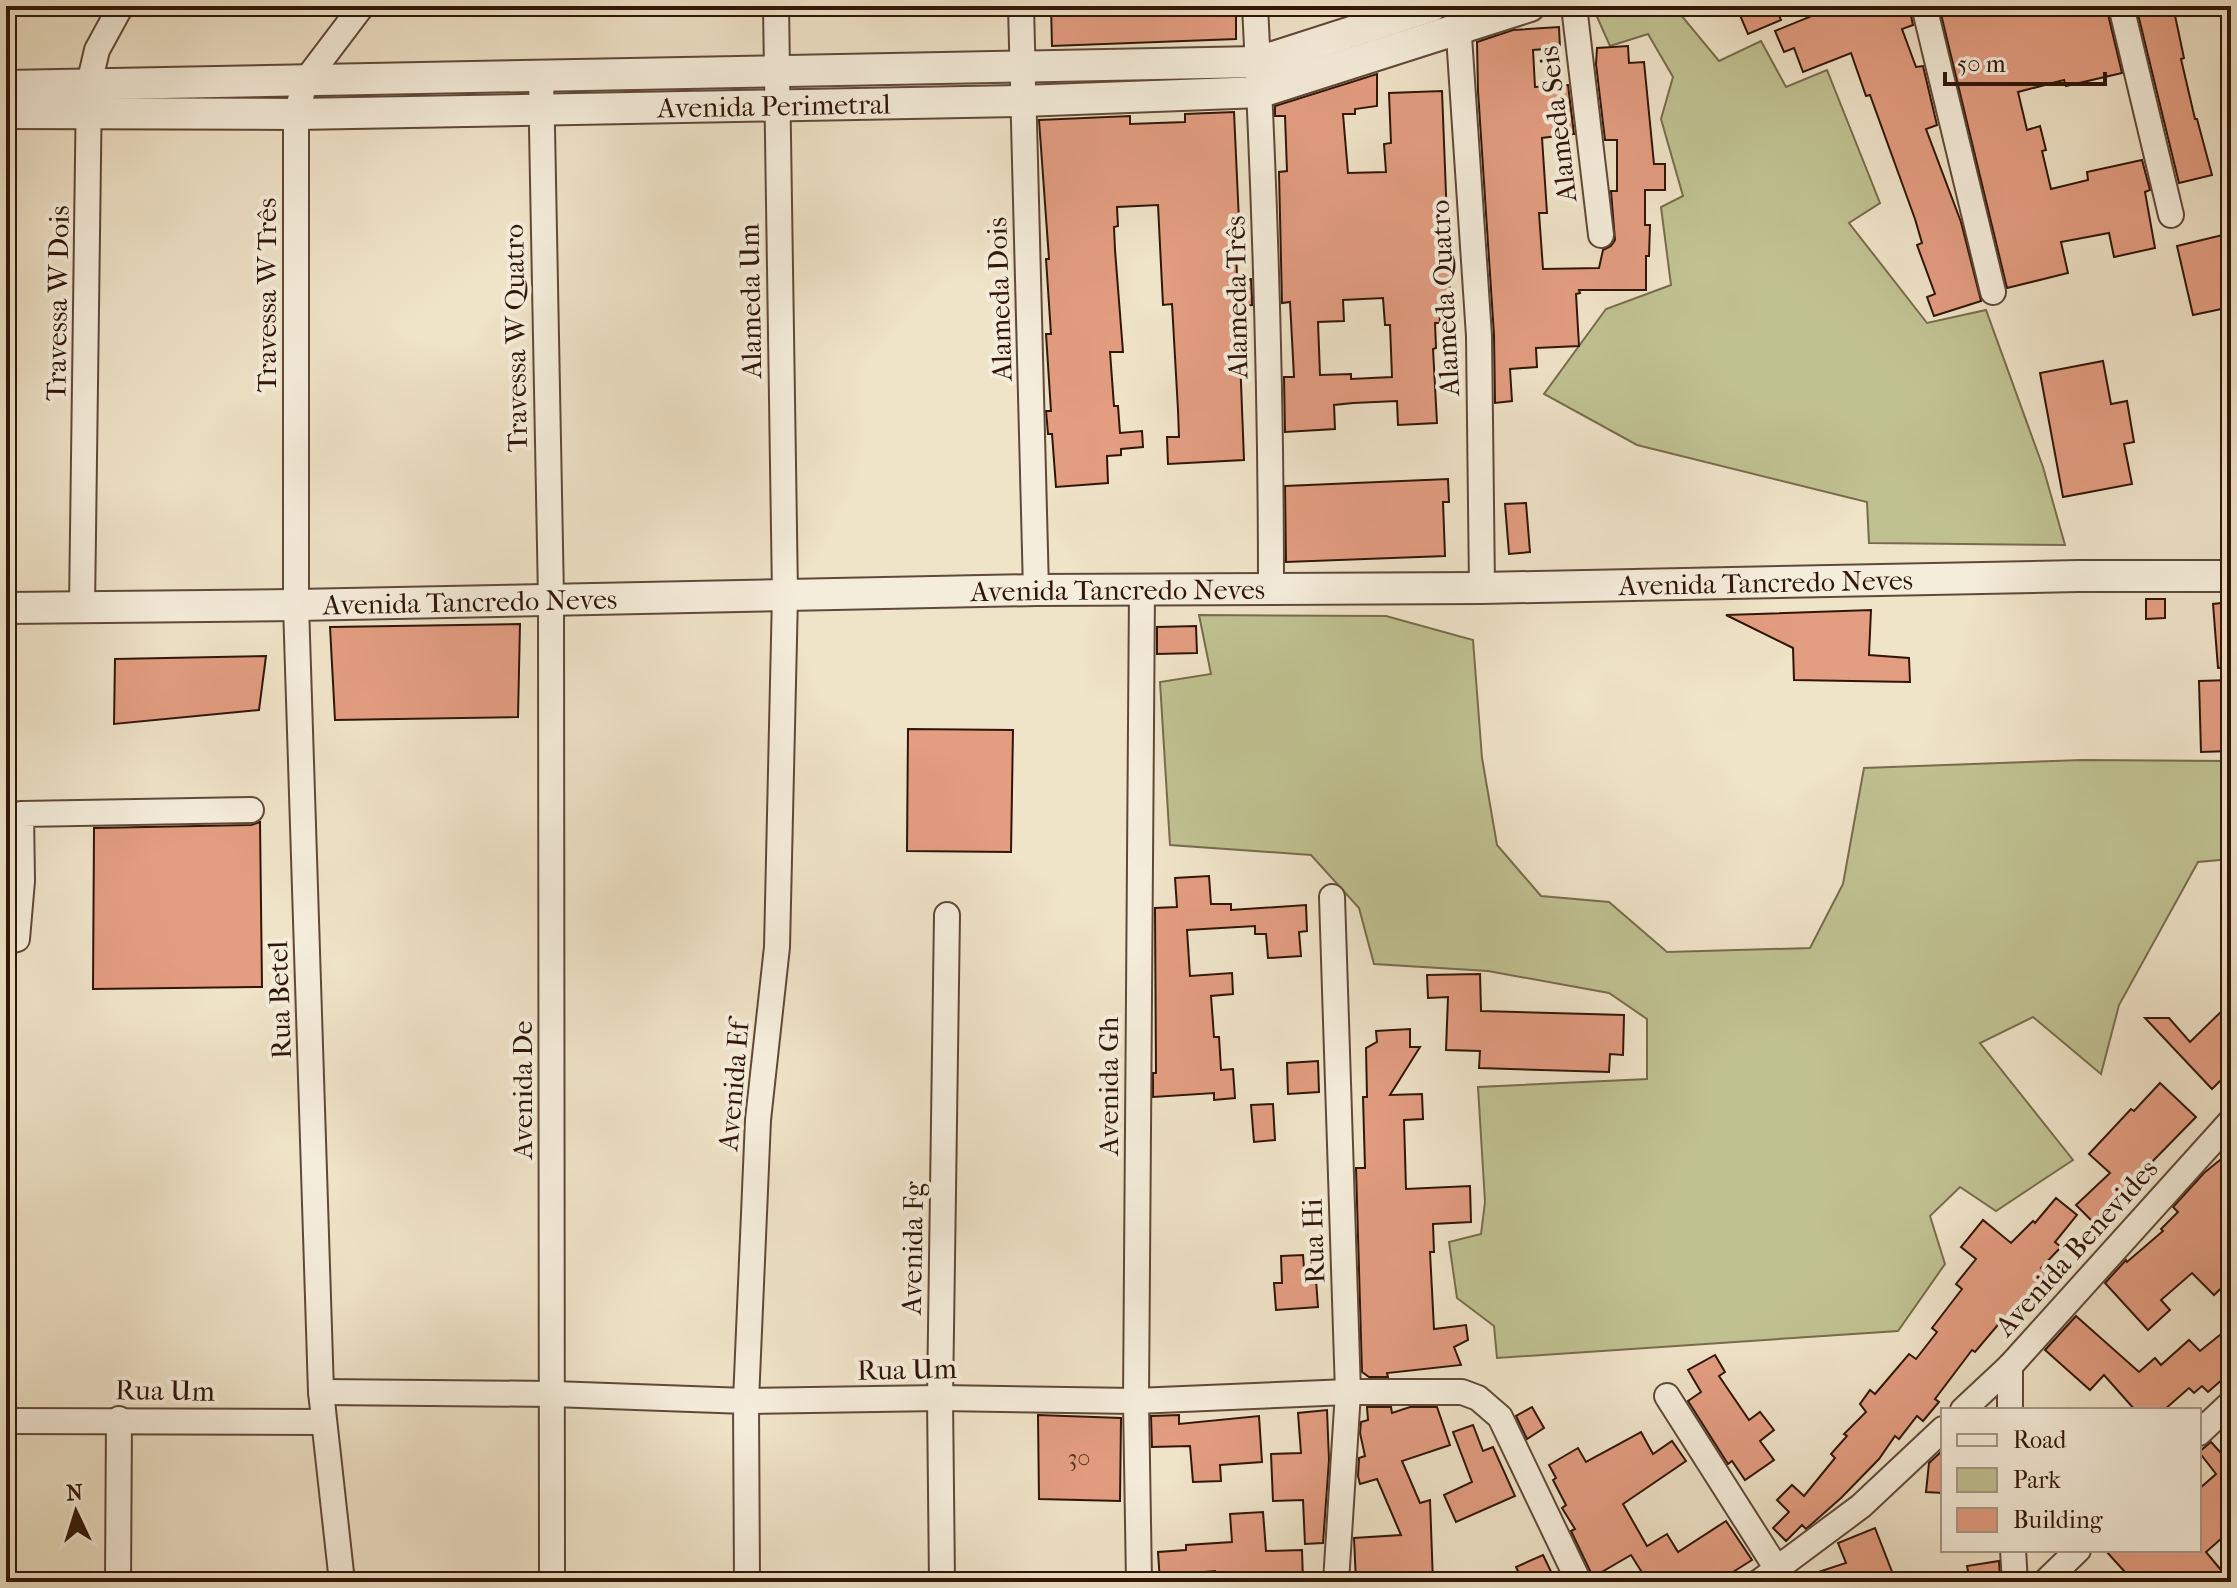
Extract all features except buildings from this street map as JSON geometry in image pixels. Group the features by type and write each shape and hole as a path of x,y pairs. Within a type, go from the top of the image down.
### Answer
{"street":[{"name":"Travessa W Dois","path":"82,608 90,99 97,50 121,6"},
{"name":"Travessa W Três","path":"296,605 296,114 306,80 362,6"},
{"name":"Alameda Um","path":"776,6 785,595"},
{"name":"Alameda Dois","path":"1021,6 1036,590"},
{"name":"Alameda Três","path":"1255,6 1261,92 1271,461 1271,587"},
{"name":"Avenida Perimetral","path":"6,113 90,99 306,80 1258,62 1432,6"},
{"name":"Avenida Perimetral","path":"6,86 90,99 296,114 1022,101 1261,92 1457,18 1530,6"},
{"name":"Alameda Seis","path":"1574,6 1601,235"},
{"path":"1924,6 1993,292"},
{"path":"2121,6 2171,215"},
{"name":"Alameda Quatro","path":"1457,18 1479,336 1482,588"},
{"name":"Travessa W Quatro","path":"541,76 551,598"},
{"name":"Avenida Tancredo Neves","path":"6,608 1036,590 1482,588 2078,576 2231,576"},
{"name":"Avenida Gh","path":"1139,1582 1136,1401 1142,591"},
{"name":"Avenida Ef","path":"747,1582 746,1401 758,1120 777,947 785,595"},
{"name":"Avenida De","path":"551,598 552,1582"},
{"name":"Rua Betel","path":"296,605 321,1392 342,1582"},
{"path":"6,942 17,939 22,881 21,814 251,810"},
{"name":"Rua Hi","path":"1332,897 1348,1392 1336,1582"},
{"name":"Avenida Fg","path":"942,1582 940,1398 947,915"},
{"name":"Avenida Benevides","path":"1965,1408 2010,1366 2231,1121"},
{"path":"2010,1366 2010,1408"},
{"name":"Rua Um","path":"321,1392 553,1394 746,1401 940,1398 1136,1401 1348,1392 1462,1392 1478,1398 1500,1417 1579,1582"},
{"path":"1667,1396 1768,1575 1861,1506 1941,1431"},
{"path":"2201,1431 2231,1403"},
{"path":"118,1582 119,1419"},
{"name":"Rua Um","path":"6,1421 324,1422"},
{"path":"2013,1552 2015,1582"},
{"path":"2045,1582 2076,1552"}],"green space":[{"path":"1606,6 1664,6 1681,15 1719,61 1761,41 1786,87 1827,70 1880,203 1849,223 1927,323 1986,310 2043,467 2065,545 1869,543 1867,502 1637,445 1544,394 1606,309 1671,285 1661,207 1683,196 1661,119 1673,77 1648,34 1610,46 1594,10"},
{"path":"1199,615 1386,616 1473,640 1482,758 1497,845 1541,896 1609,902 1667,952 1810,948 1843,884 1864,768 2082,760 2231,761 2231,859 2198,862 2119,1005 2101,1074 2033,1017 1980,1043 2073,1160 1996,1211 1960,1187 1930,1216 1945,1264 1898,1331 1497,1358 1494,1326 1457,1298 1449,1242 1481,1234 1485,1202 1478,1087 1647,1079 1647,1019 1609,993 1488,971 1374,964 1359,908 1311,855 1170,845 1160,682 1211,674"}]}
